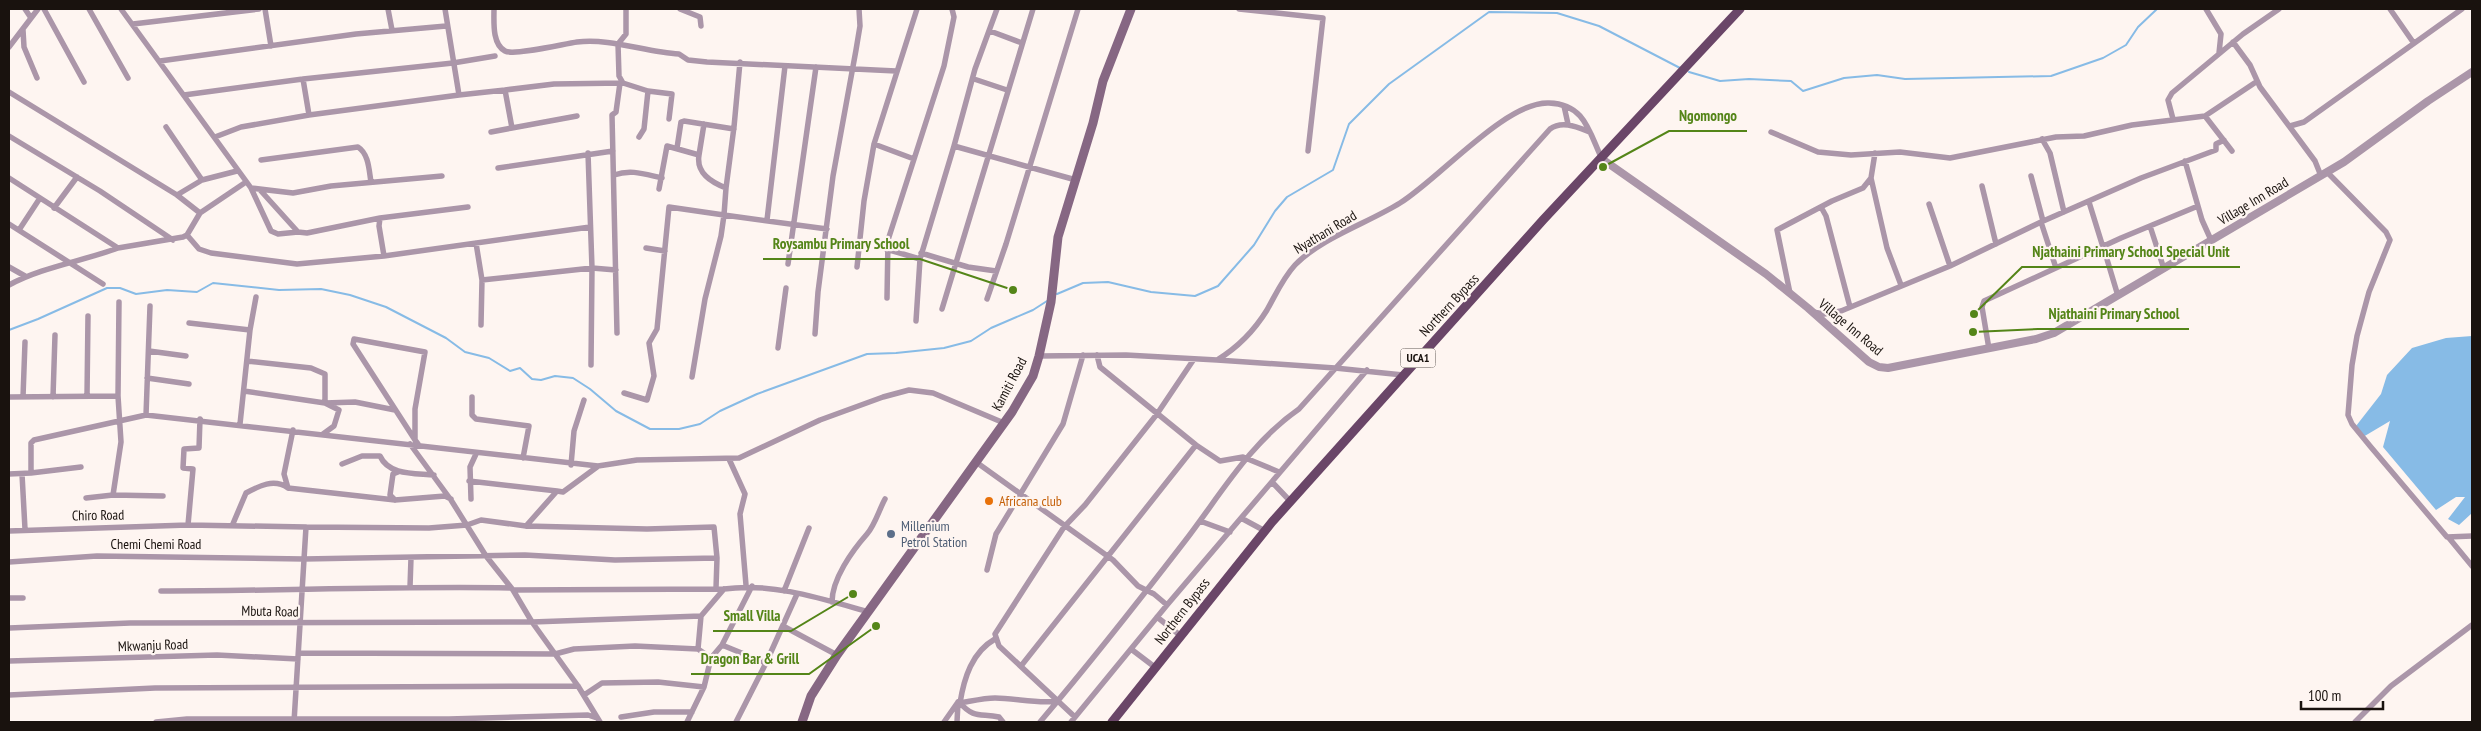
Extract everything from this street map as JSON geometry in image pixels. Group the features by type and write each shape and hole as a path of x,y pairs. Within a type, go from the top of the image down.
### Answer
{"main road":[{"name":"Kamiti Road","path":"802,722 812,696 837,655 1004,423 1027,386 1039,356 1051,302 1058,237 1103,81 1131,9"},
{"name":"Northern Bypass","path":"1112,722 1265,531 1543,220 1740,9"}],"street":[{"path":"25,9 31,18"},
{"path":"9,47 38,9"},
{"path":"44,9 84,82"},
{"path":"88,9 128,78"},
{"path":"121,9 251,188 271,231 278,234 307,233 380,218 468,207"},
{"path":"133,24 259,9"},
{"path":"265,9 271,46"},
{"path":"388,9 392,30"},
{"path":"445,9 446,26 454,63 458,95"},
{"path":"494,9 494,28 499,46 507,52 528,52 538,48 588,41 679,54 688,60 896,71"},
{"path":"617,333 612,115 616,112 621,83 618,44 626,34 626,9"},
{"path":"680,9 700,16 701,26"},
{"path":"815,334 818,292 833,176 860,26 859,9"},
{"path":"857,267 864,201 874,144 917,9"},
{"path":"888,298 886,249 947,54 954,17 952,9"},
{"path":"916,321 921,256 974,79 975,69 997,9"},
{"path":"942,309 954,263 1033,9"},
{"path":"987,299 1078,9"},
{"path":"1239,9 1262,13 1295,11 1324,20 1321,47 1317,60 1308,151"},
{"path":"2206,9 2221,34 2219,53"},
{"path":"2174,120 2168,100 2172,93 2233,42 2279,9"},
{"path":"2390,9 2414,42"},
{"path":"2290,126 2304,122 2462,9"},
{"path":"160,61 392,30 446,26"},
{"path":"23,30 24,47 37,78"},
{"path":"990,31 1022,43"},
{"path":"2233,42 2250,64 2256,82 2324,174 2386,232 2390,240 2369,292 2354,349 2348,408 2352,424 2472,566"},
{"path":"184,95 303,79 454,63 495,56"},
{"path":"692,377 704,299 724,215 740,62"},
{"path":"767,220 785,66"},
{"path":"788,264 816,67"},
{"name":"Village Inn Road","path":"1602,159 1733,249 1813,312 1855,351 1879,367 1888,368 2045,336 2118,296 2324,174 2472,72"},
{"path":"303,79 309,115"},
{"path":"974,79 1007,90"},
{"path":"1770,132 1818,152 1851,155 1900,152 1950,158 2042,139 2084,136 2122,126 2205,116 2256,82"},
{"path":"215,137 241,126 309,115 554,84 621,83 648,91 672,94 669,119"},
{"path":"505,90 512,128"},
{"path":"639,137 644,129 648,91"},
{"path":"9,92 177,195 200,213"},
{"name":"Nyathani Road","path":"1216,360 1229,353 1254,329 1290,271 1306,256 1386,211 1422,188 1505,118 1536,103 1564,106"},
{"path":"1564,106 1580,115 1602,159"},
{"path":"1564,106 1568,124"},
{"path":"491,132 577,116"},
{"path":"2205,116 2232,152"},
{"path":"677,148 681,122 689,121 734,129"},
{"path":"704,124 698,159 705,176 714,184 726,188"},
{"path":"1040,722 1147,591 1246,458 1276,425 1299,409 1550,129 1557,125 1568,124 1590,132"},
{"path":"166,128 202,180"},
{"path":"9,136 77,177 173,240"},
{"path":"2042,139 2050,153 2064,212"},
{"path":"1813,312 1834,313 1950,266 2064,212 2185,160 2216,150 2216,144 2224,140"},
{"path":"874,144 914,159"},
{"path":"659,189 667,146 699,155"},
{"path":"954,146 1029,169 1076,180"},
{"path":"261,160 358,148 364,151 366,156 371,182"},
{"path":"498,168 588,153 612,151"},
{"path":"588,153 592,268 591,365"},
{"path":"1875,153 1871,178 1887,248 1901,285"},
{"path":"2185,160 2198,206 2211,240"},
{"path":"614,175 627,170 662,178"},
{"path":"177,195 202,180 238,171"},
{"path":"251,188 261,191 293,193 371,182 442,176"},
{"path":"2031,176 2056,268"},
{"path":"54,208 77,177"},
{"path":"9,178 118,248"},
{"path":"1790,293 1777,230 1863,188 1871,178"},
{"path":"9,285 25,276 118,248 173,240 187,235 200,213 246,182"},
{"path":"1982,186 1996,244"},
{"path":"261,191 298,232"},
{"path":"19,230 40,198"},
{"path":"2089,202 2102,244 2105,245 2106,256 2118,296"},
{"path":"1929,204 1950,266"},
{"path":"1988,349 1982,307 1984,301 2105,245 2198,206"},
{"path":"624,393 647,400 654,380 649,343 657,329 668,207 827,229"},
{"path":"1821,207 1826,216 1850,307"},
{"path":"380,218 379,226 384,256"},
{"path":"9,224 103,284"},
{"path":"2150,226 2164,269"},
{"path":"187,235 199,249 211,253 297,264 384,256 590,227"},
{"path":"476,244 482,280 481,326"},
{"path":"646,248 665,251"},
{"path":"886,249 996,271"},
{"path":"9,267 25,276"},
{"path":"482,280 592,268 616,270"},
{"path":"778,348 786,288"},
{"path":"240,424 250,330 256,297"},
{"path":"114,495 121,442 118,396 119,302"},
{"path":"146,415 150,306"},
{"path":"87,396 88,316"},
{"path":"190,323 250,330"},
{"path":"53,397 55,335"},
{"path":"414,443 416,409 425,352 354,339 353,344 395,410 414,443 434,475 486,556 512,589 532,622 578,686 598,720"},
{"path":"23,397 25,342"},
{"path":"149,351 186,356"},
{"path":"987,570 996,534 1063,424 1083,355"},
{"path":"1039,356 1097,355 1216,360 1367,370 1403,375"},
{"path":"1097,355 1100,367 1196,446 1220,461 1246,458 1279,472"},
{"path":"1194,359 1157,414 1085,505 1064,527 995,634 995,639 999,646 1058,701 1073,720 1166,605 1367,370"},
{"path":"247,361 312,368 321,371 325,374 326,379 325,403"},
{"path":"147,378 189,384"},
{"path":"729,460 753,453 820,420 882,397 909,390 933,393 1004,423"},
{"path":"244,391 325,403 355,402 395,410"},
{"path":"9,397 118,396"},
{"path":"472,398 472,415 476,419 529,426 523,458"},
{"path":"571,465 574,431 584,400"},
{"path":"323,434 334,426 339,410 325,403"},
{"path":"31,473 32,441 146,415 200,419 414,443 476,454 571,465 598,466 654,460 723,457 729,460 745,494 740,514 749,586 722,646 711,658 704,687 687,722"},
{"path":"188,525 193,469 183,468 184,449 199,448 200,419"},
{"path":"288,488 284,474 293,430"},
{"path":"1021,666 1196,446"},
{"path":"471,499 468,481 470,467 476,454"},
{"path":"342,464 362,456 380,456 382,462 398,472"},
{"path":"976,462 1108,558 1138,586 1166,605"},
{"path":"468,481 563,492 598,466"},
{"path":"9,474 81,467"},
{"path":"395,500 390,496 392,474 398,472 434,475"},
{"path":"22,474 26,530"},
{"path":"1272,482 1291,502"},
{"path":"232,526 246,493 264,484 278,483 288,488 395,500 445,496 451,500"},
{"path":"526,526 557,491"},
{"path":"86,498 114,495 163,496"},
{"path":"832,602 832,587 853,551 867,534 885,499"},
{"path":"1241,518 1265,531"},
{"name":"Chiro Road","path":"9,531 188,525 429,528 467,525 481,520 526,526 647,529 714,527 717,558"},
{"path":"1200,522 1230,532"},
{"path":"294,721 306,527"},
{"path":"784,591 809,528"},
{"path":"2448,538 2472,536"},
{"name":"Chemi Chemi Road","path":"9,562 97,556 304,559 486,556 569,556 615,560 717,558"},
{"path":"410,587 411,558"},
{"path":"716,588 717,558"},
{"path":"161,591 303,591 410,587 512,589 724,588 749,586 784,591 869,612"},
{"path":"711,658 698,650 701,616 724,588"},
{"path":"736,722 766,663 797,594"},
{"path":"9,598 23,598"},
{"name":"Mbuta Road","path":"9,628 130,623 532,622 701,616"},
{"path":"1157,617 1181,636"},
{"path":"2355,722 2391,686 2472,624"},
{"path":"783,626 837,655"},
{"path":"957,722 959,703 968,671 982,648 995,639"},
{"name":"Mkwanju Road","path":"9,661 217,655 554,654 574,649 635,646 698,650"},
{"path":"722,646 766,663"},
{"path":"1131,649 1156,668"},
{"path":"584,695 602,683 658,682 704,687"},
{"path":"9,695 155,688 578,686"},
{"path":"944,722 959,703 994,698 1025,699 1044,703 1058,701"},
{"path":"959,703 969,712 985,717 999,717 1003,722"},
{"path":"621,717 654,712 692,712"},
{"path":"156,722 187,719 294,721 449,720 588,714 598,720"},
{"path":"985,717 990,722"}],"water":[{"path":"2472,336 2472,513 2459,525 2448,519 2465,497 2456,497 2436,510 2383,447 2390,421 2363,437 2356,426 2381,394 2387,375 2412,348 2446,338"}],"waterway":[{"path":"1689,72 1720,81 1749,79 1791,81 1803,91 1844,78 1877,75 1905,79 2051,76 2103,58 2126,45 2138,27 2157,9"},
{"path":"1057,294 1083,283 1108,282 1151,292 1195,296 1218,286 1254,245 1275,211 1287,197 1333,170 1349,124 1389,84 1489,12 1557,13 1599,26 1680,68"},
{"path":"9,330 107,288 120,288 136,294 167,290 197,292 213,283 279,290 321,289 350,295 386,307 446,338 465,352 489,358 510,371 520,368 532,379 541,380 555,376 573,378 590,389 616,411 650,429 679,429 700,424 720,411 757,394 867,354 944,348 971,341 991,328 1033,310 1047,301"}],"place":[{"name":"Ngomongo","path":"1603,167"},
{"name":"Roysambu Primary School","path":"1013,290"},
{"name":"Njathaini Primary School Special Unit","path":"1974,314"},
{"name":"Njathaini Primary School","path":"1973,332"},
{"name":"Africana club","path":"989,501"},
{"name":"Millenium Petrol Station","path":"891,534"},
{"name":"Small Villa","path":"853,594"},
{"name":"Dragon Bar & Grill","path":"876,626"}]}
